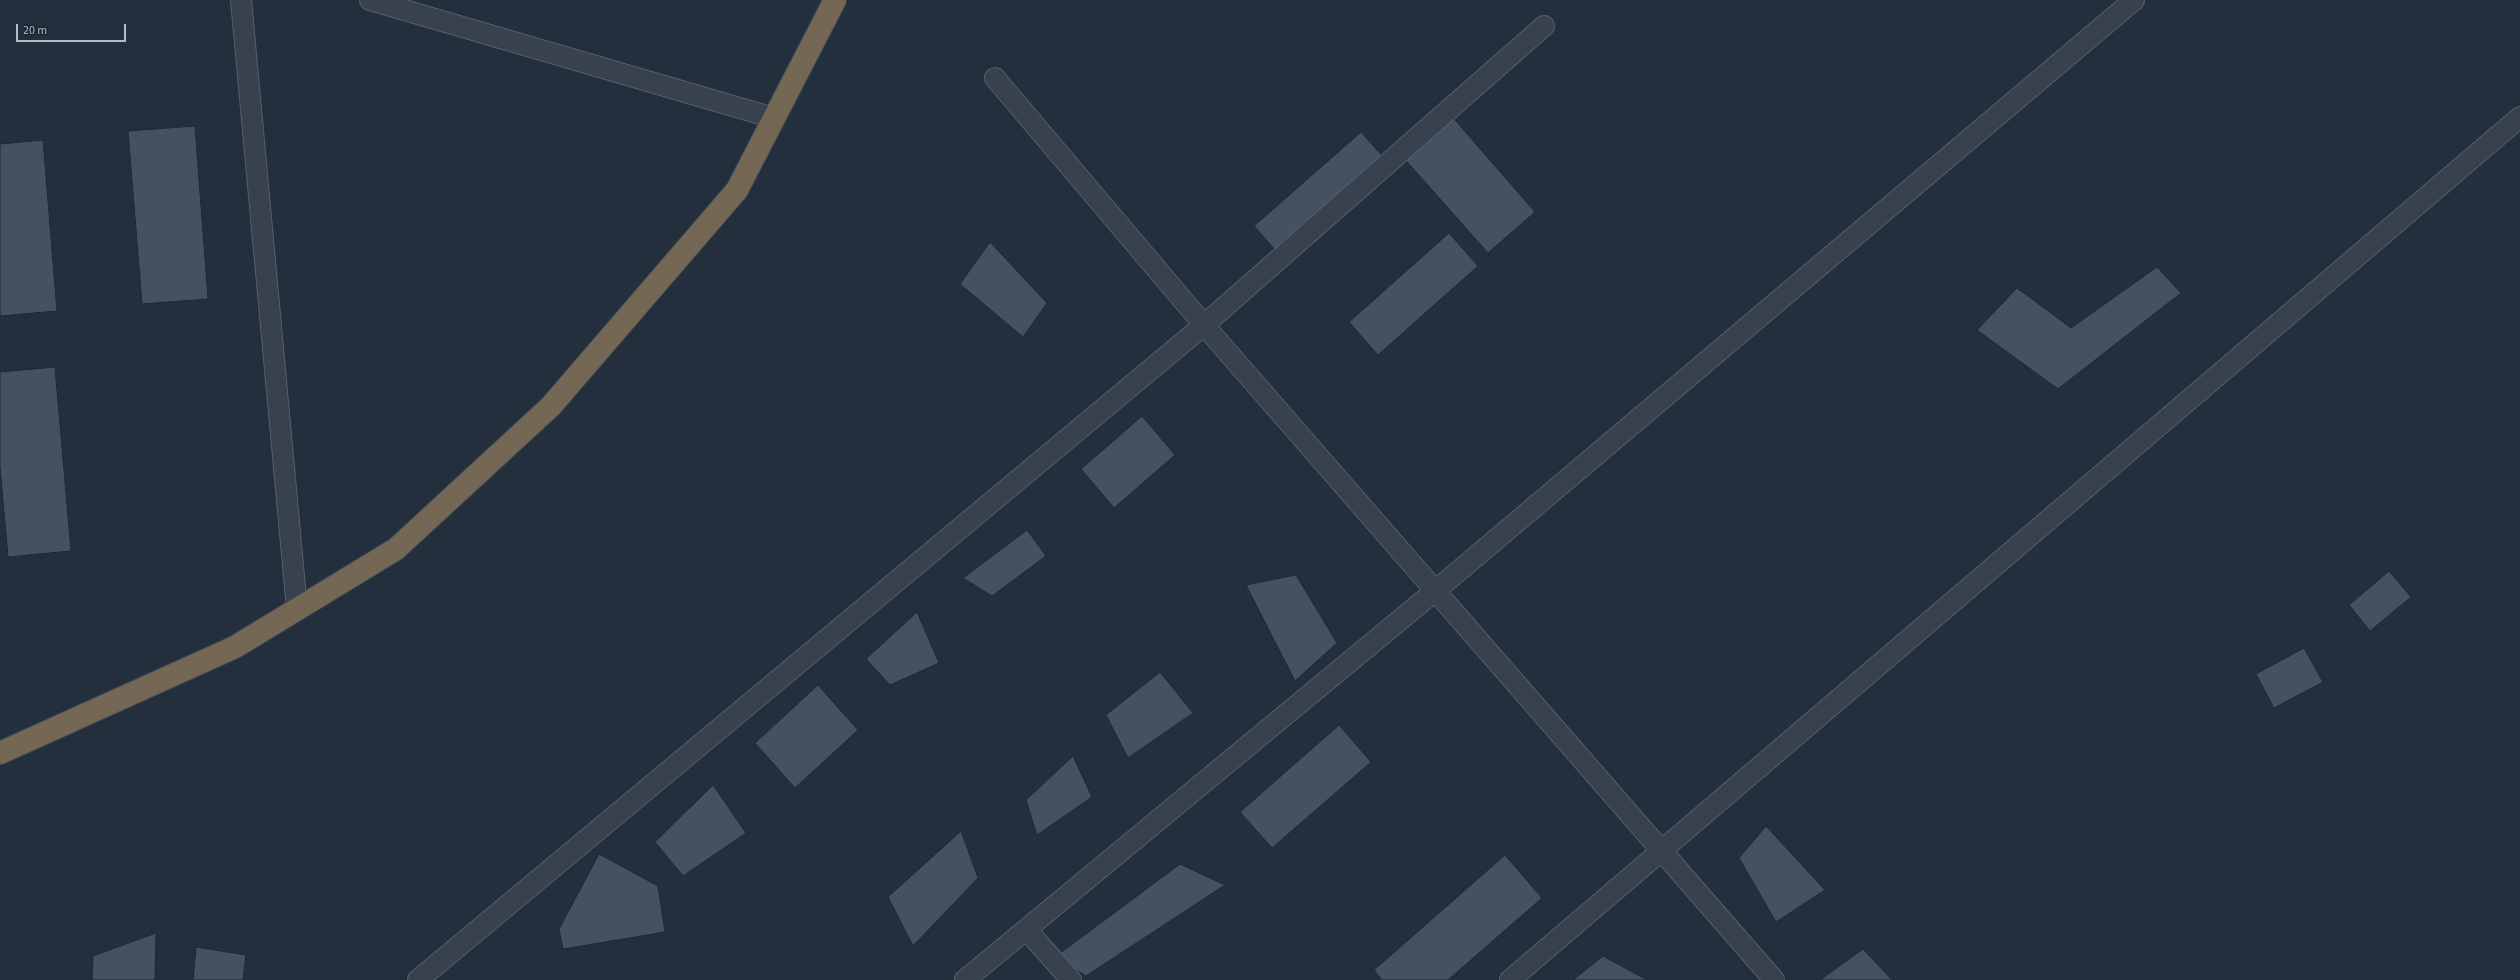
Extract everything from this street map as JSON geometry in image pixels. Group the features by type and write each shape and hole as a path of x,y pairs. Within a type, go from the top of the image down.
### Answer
{"highway":[{"path":"0,752 236,647 396,549 551,406 737,190 835,0"}],"lane":[{"path":"241,0 297,609"},
{"path":"370,0 774,118"},
{"path":"965,980 1435,591 2134,0"},
{"path":"418,980 1204,325 1544,26"},
{"path":"995,78 1204,325 1774,980"},
{"path":"1510,980 2520,118"},
{"path":"1026,929 1071,980"}],"building":[{"path":"1442,105 1535,212 1488,253 1394,147"},
{"path":"195,126 208,299 142,304 128,131"},
{"path":"1361,132 1391,166 1284,260 1254,226"},
{"path":"43,140 57,311 0,316 0,144"},
{"path":"1449,233 1478,266 1378,355 1349,322"},
{"path":"990,242 1047,303 1023,337 960,284"},
{"path":"2157,267 2181,293 2058,389 1977,330 2017,288 2071,328"},
{"path":"55,367 71,551 8,557 0,467 0,372"},
{"path":"1142,416 1175,455 1114,508 1081,469"},
{"path":"1027,530 1046,556 992,596 963,578"},
{"path":"2389,571 2411,597 2370,631 2349,605"},
{"path":"1296,575 1337,643 1295,681 1246,585"},
{"path":"917,612 939,663 890,685 866,659"},
{"path":"2304,648 2323,682 2274,708 2256,674"},
{"path":"1160,672 1193,713 1128,758 1106,715"},
{"path":"818,685 858,730 795,788 755,743"},
{"path":"1339,725 1371,762 1272,848 1240,812"},
{"path":"1073,756 1092,797 1037,835 1026,800"},
{"path":"713,785 746,833 683,876 655,842"},
{"path":"1766,826 1825,890 1776,922 1739,858"},
{"path":"961,831 978,878 913,946 888,897"},
{"path":"599,854 658,886 665,932 563,949 559,929"},
{"path":"1505,855 1542,898 1448,980 1382,980 1374,970"},
{"path":"1180,864 1225,885 1086,976 1055,957"},
{"path":"156,933 155,980 92,980 93,956"},
{"path":"196,947 246,955 243,980 193,980"},
{"path":"1863,949 1892,980 1820,980"},
{"path":"1603,956 1647,980 1573,980"}]}
